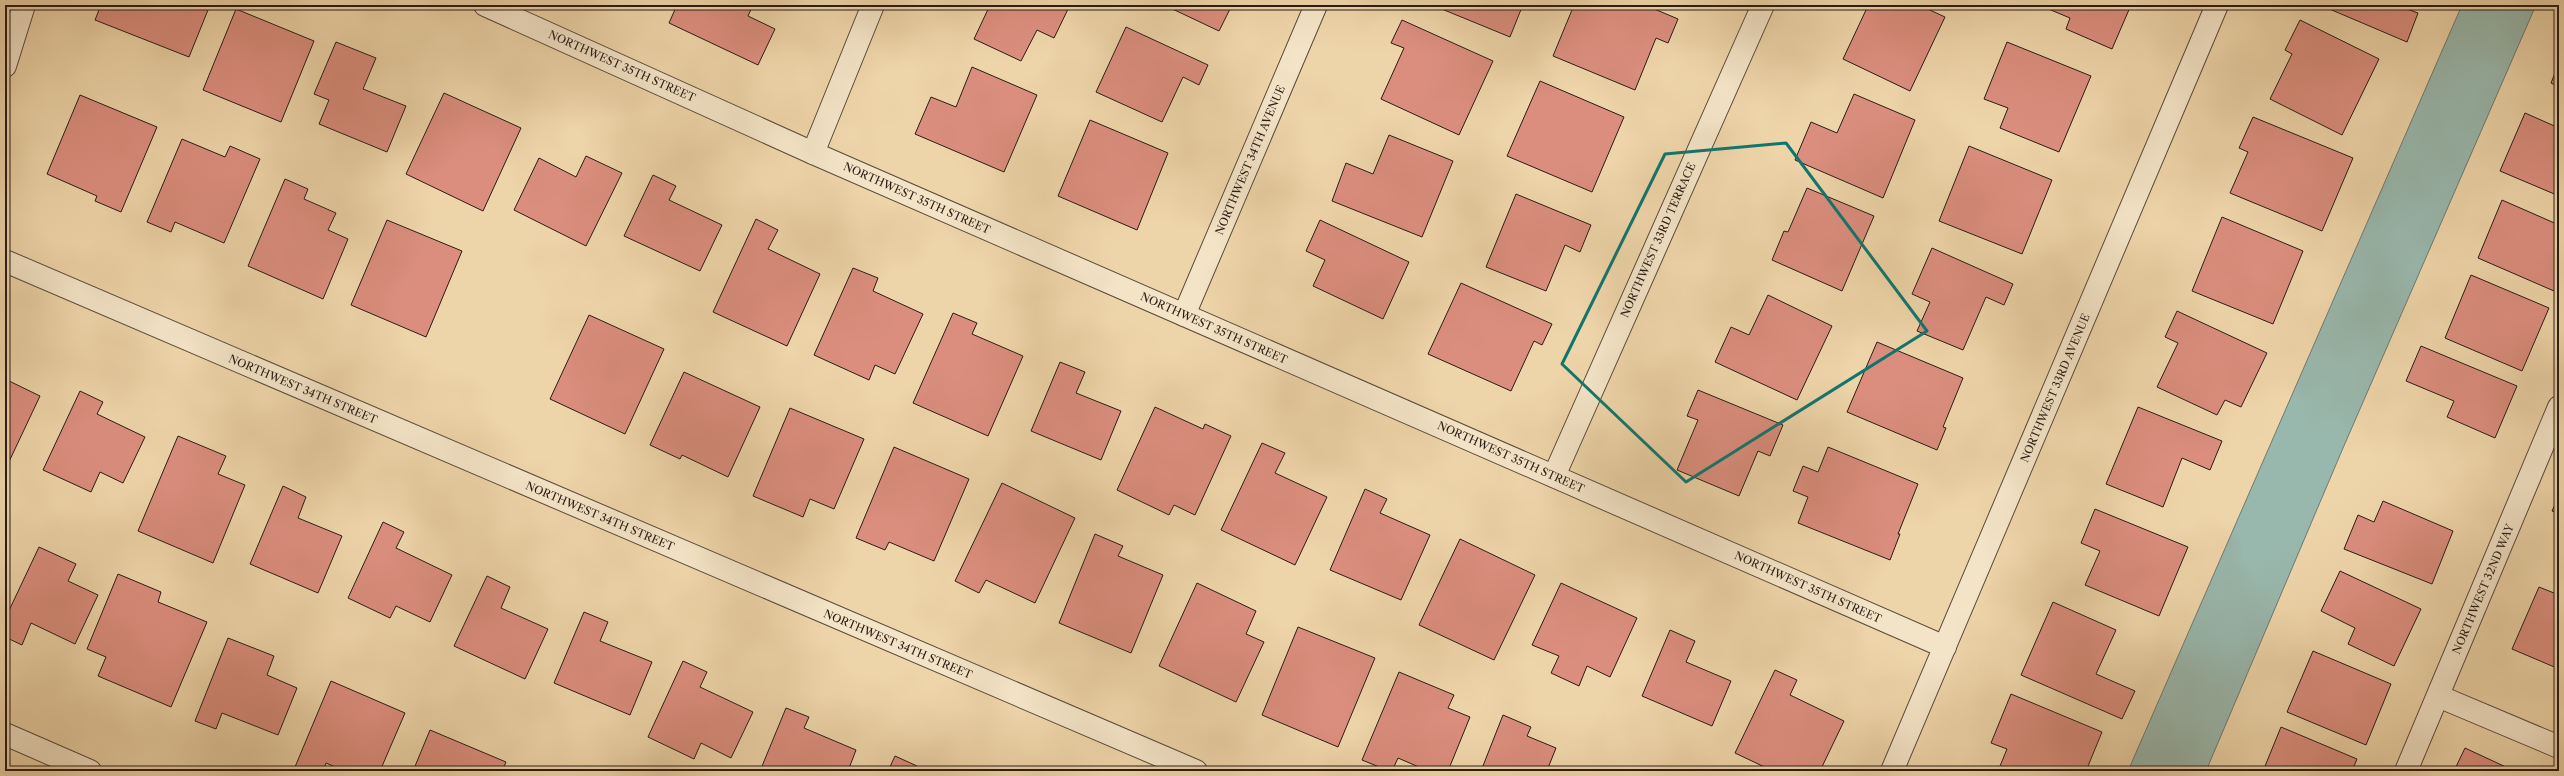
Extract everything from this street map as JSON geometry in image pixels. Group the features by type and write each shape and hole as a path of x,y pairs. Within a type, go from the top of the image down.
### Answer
{"street":[{"path":"5,66 24,5"},
{"name":"NORTHWEST 35TH STREET","path":"485,5 812,153 1946,647"},
{"path":"812,153 873,5"},
{"name":"NORTHWEST 34TH AVENUE","path":"1184,314 1316,5"},
{"name":"NORTHWEST 33RD TERRACE","path":"1554,476 1763,5"},
{"name":"NORTHWEST 33RD AVENUE","path":"1892,771 1946,647 2217,5"},
{"name":"NORTHWEST 34TH STREET","path":"5,261 1196,771"},
{"name":"NORTHWEST 32ND WAY","path":"2406,771 2559,407"},
{"path":"2438,696 2559,747"},
{"path":"5,734 90,771"}],"highlighted area":[{"path":"1786,143 1927,331 1686,482 1562,364 1665,154"}],"water":[{"path":"2462,5 2536,5 2343,448 2206,771 2128,771"}],"building":[{"path":"101,5 210,5 189,57 95,20"},
{"path":"677,5 753,5 748,16 775,29 758,65 669,23"},
{"path":"990,5 1070,5 1054,38 1037,30 1021,61 974,39"},
{"path":"1164,5 1232,5 1219,31"},
{"path":"1432,5 1517,5 1522,7 1510,37"},
{"path":"1574,5 1645,5 1678,19 1668,43 1656,38 1635,90 1553,56"},
{"path":"1859,5 1919,5 1945,17 1910,91 1843,59 1866,10"},
{"path":"2039,5 2131,5 2112,49 2066,29 2070,18"},
{"path":"2320,5 2409,5 2407,9 2418,13 2407,42"},
{"path":"236,9 314,41 281,122 203,90"},
{"path":"1402,20 1493,61 1459,135 1381,99 1404,48 1391,43"},
{"path":"2300,20 2379,59 2342,135 2270,99 2292,54 2285,50"},
{"path":"1126,27 1208,65 1199,85 1183,77 1162,122 1096,92"},
{"path":"336,42 376,58 363,89 406,106 387,152 319,124 329,100 314,94"},
{"path":"2007,42 2091,76 2059,152 2000,128 2008,108 1984,99"},
{"path":"2559,63 2559,87 2551,83"},
{"path":"972,67 1037,95 1004,172 915,134 931,97 956,107"},
{"path":"1540,81 1624,117 1592,192 1507,156"},
{"path":"444,93 521,128 483,211 406,174"},
{"path":"1854,94 1915,120 1883,198 1795,160 1811,122 1837,133"},
{"path":"80,95 157,127 121,212 95,201 97,196 47,174"},
{"path":"2525,113 2559,128 2559,196 2500,171"},
{"path":"2253,117 2353,158 2322,231 2230,193 2248,152 2239,148"},
{"path":"1090,120 1168,153 1137,230 1058,196"},
{"path":"1389,135 1453,161 1422,237 1332,201 1346,163 1373,174"},
{"path":"182,139 225,157 230,146 260,159 224,243 175,222 171,232 147,222"},
{"path":"1969,146 2052,180 2022,254 1939,221"},
{"path":"586,156 622,173 586,246 514,210 539,158 576,177"},
{"path":"653,175 676,186 669,200 722,225 700,271 624,236"},
{"path":"285,179 308,189 304,199 336,213 328,230 348,239 323,299 248,266"},
{"path":"1807,188 1874,216 1842,291 1772,260 1784,231 1788,232"},
{"path":"1516,194 1591,225 1580,252 1565,245 1546,291 1486,267"},
{"path":"2502,200 2559,225 2559,278 2554,291 2478,258"},
{"path":"2222,217 2303,251 2273,324 2192,291"},
{"path":"756,219 778,230 768,249 820,274 787,346 713,312"},
{"path":"387,220 462,251 426,337 351,305"},
{"path":"1320,220 1409,262 1383,319 1313,286 1325,260 1306,251"},
{"path":"1932,248 2013,284 2004,305 1986,297 1963,350 1917,331 1930,302 1912,294"},
{"path":"853,268 878,278 873,291 923,314 895,374 875,365 869,380 814,355"},
{"path":"2471,275 2549,308 2522,371 2445,338"},
{"path":"1461,283 1552,324 1542,345 1534,341 1511,391 1428,354"},
{"path":"1768,295 1832,326 1797,400 1715,362 1731,327 1749,335"},
{"path":"2177,311 2267,353 2241,407 2225,400 2217,415 2157,387 2178,343 2165,337"},
{"path":"953,313 977,323 972,334 1023,356 988,436 913,403"},
{"path":"589,315 664,349 625,434 550,399"},
{"path":"1877,342 1963,378 1943,427 1946,428 1937,450 1847,412"},
{"path":"2421,346 2517,386 2495,438 2447,417 2454,401 2406,381"},
{"path":"1060,362 1085,372 1076,393 1121,411 1101,460 1031,431"},
{"path":"684,372 760,407 728,477 682,455 680,459 650,445"},
{"path":"5,379 40,396 6,468 5,468"},
{"path":"1698,390 1783,425 1770,456 1758,451 1739,496 1677,470 1698,420 1687,416"},
{"path":"80,391 103,402 97,414 145,437 123,483 100,472 91,492 43,470"},
{"path":"1155,407 1203,429 1205,424 1231,436 1195,515 1174,505 1169,515 1117,490"},
{"path":"2138,407 2222,441 2210,470 2182,458 2163,507 2106,484"},
{"path":"790,408 864,439 834,509 810,499 803,517 753,496"},
{"path":"178,436 226,456 218,474 245,485 213,563 138,531"},
{"path":"1262,443 1285,453 1275,473 1327,497 1295,565 1221,530"},
{"path":"894,447 969,479 934,561 889,542 885,550 856,538"},
{"path":"1828,447 1918,484 1898,534 1900,534 1890,560 1798,523 1808,497 1793,491 1803,466 1818,472"},
{"path":"1002,483 1075,518 1035,603 986,580 979,593 955,581"},
{"path":"283,486 306,497 298,518 342,536 318,593 250,564"},
{"path":"1365,489 1387,499 1380,513 1430,535 1401,600 1330,570"},
{"path":"2559,496 2559,514 2552,511"},
{"path":"2383,501 2453,531 2432,584 2344,549 2358,515 2374,522"},
{"path":"2095,509 2188,547 2159,616 2085,585 2100,551 2081,543"},
{"path":"383,522 404,532 396,548 452,575 430,622 396,606 390,618 348,598"},
{"path":"1095,534 1123,546 1118,556 1163,575 1131,653 1059,623"},
{"path":"1460,539 1535,575 1494,660 1419,625"},
{"path":"39,547 76,564 68,581 98,595 75,644 31,623 22,645 5,637 5,619"},
{"path":"2340,571 2421,609 2394,666 2348,644 2355,628 2321,611"},
{"path":"118,574 161,592 158,602 207,622 171,707 98,676 106,657 87,649"},
{"path":"487,576 510,587 501,608 548,629 525,679 454,646"},
{"path":"1197,583 1256,611 1246,634 1264,642 1236,702 1159,666"},
{"path":"1561,583 1637,618 1610,677 1587,666 1579,686 1551,673 1559,656 1532,645"},
{"path":"2539,587 2559,595 2559,669 2512,649"},
{"path":"2053,602 2116,630 2096,674 2135,691 2122,719 2021,675"},
{"path":"584,612 608,622 600,641 652,662 630,715 554,683"},
{"path":"1298,627 1375,658 1338,747 1262,715"},
{"path":"1670,630 1695,641 1686,662 1731,681 1712,726 1642,696"},
{"path":"228,638 274,656 267,675 297,688 278,735 222,713 216,729 195,721"},
{"path":"2313,651 2391,684 2366,745 2287,712"},
{"path":"683,661 707,672 700,687 753,712 731,758 701,743 694,759 648,737"},
{"path":"1775,670 1797,680 1790,695 1844,721 1820,771 1773,771 1735,753"},
{"path":"1399,672 1454,695 1448,708 1470,717 1448,771 1428,771 1398,758 1392,771 1389,771 1362,760"},
{"path":"331,681 405,713 380,771 345,771 326,763 323,771 304,771 295,767"},
{"path":"2011,694 2102,732 2086,771 1998,771 2007,749 1991,743"},
{"path":"786,708 809,717 804,728 856,750 848,771 760,771"},
{"path":"1503,715 1531,727 1527,736 1556,748 1548,768 1556,771 1481,771"},
{"path":"2281,727 2357,759 2352,771 2263,771"},
{"path":"430,730 506,762 502,771 413,771"},
{"path":"2465,748 2508,768 2506,771 2454,771"},
{"path":"895,756 917,766 915,771 888,771"}]}
